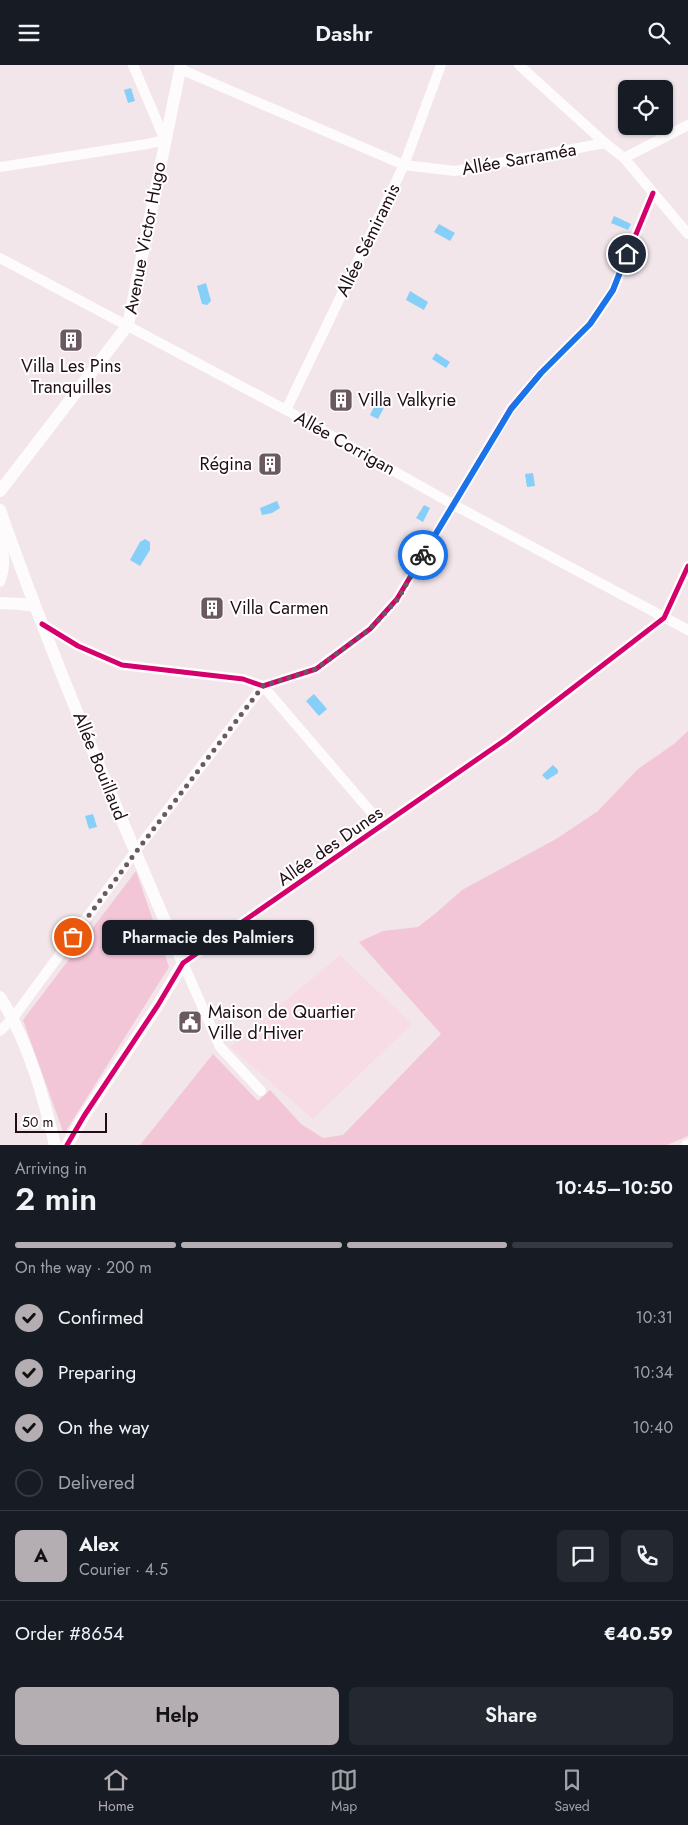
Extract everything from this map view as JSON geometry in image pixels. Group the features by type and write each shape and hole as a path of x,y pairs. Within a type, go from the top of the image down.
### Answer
{"street":[{"path":"0,167 165,140 133,65"},
{"name":"Allée Sémiramis","path":"286,410 404,165 441,65"},
{"path":"519,65 624,158 688,234"},
{"name":"Avenue Victor Hugo","path":"0,491 128,325 180,67"},
{"name":"Allée Sarraméa","path":"180,67 404,165 455,171 605,143"},
{"path":"624,158 688,125"},
{"path":"0,1031 13,1018 136,852 263,686 316,669 370,629 398,599 511,409 541,373 590,324 613,290 653,193"},
{"name":"Allée Corrigan","path":"0,258 286,410 454,505 688,630"},
{"name":"Allée Bouillaud","path":"0,510 42,624 136,852 220,1047 261,1091"},
{"path":"0,533 5,554 2,577"},
{"path":"664,618 688,566"},
{"path":"2,577 10,567 18,569 24,576"},
{"path":"0,603 21,603 35,606"},
{"name":"Allée des Dunes","path":"67,1145 184,963 508,738 664,618"},
{"path":"42,624 78,646 122,665 243,679 263,686 383,826"},
{"path":"0,997 13,1018 44,1101 55,1145"}],"shaded area":[{"path":"688,731 688,1136 667,1145 140,1145 213,1054 258,1101 270,1090 301,1124 323,1138 343,1135 441,1034 359,942 383,931 418,927 462,890 556,839 598,811 638,769 674,744"},
{"path":"136,871 169,967 64,1134 23,1020"},
{"path":"340,955 412,1024 313,1119 230,1047"}],"water":[{"path":"131,88 135,101 128,103 124,90"},
{"path":"614,216 631,224 628,230 611,223"},
{"path":"439,224 455,233 450,241 434,232"},
{"path":"206,283 211,301 207,305 202,304 197,286"},
{"path":"410,291 428,302 424,310 406,300"},
{"path":"436,353 450,362 446,368 432,359"},
{"path":"379,397 387,402 378,419 370,415 377,401 376,398"},
{"path":"533,473 535,486 527,487 525,474"},
{"path":"277,501 280,508 272,513 262,515 260,508"},
{"path":"424,505 430,508 423,522 416,518"},
{"path":"145,539 150,542 150,550 140,566 130,560 140,542"},
{"path":"314,694 327,709 319,716 306,701"},
{"path":"553,765 558,770 558,773 547,780 542,775"},
{"path":"93,814 97,827 89,829 85,816"}],"cycle path":[{"path":"42,624 78,646 122,665 243,679 263,686 316,669 370,629 397,599 511,408 541,373 590,324 613,290 653,193"},
{"path":"67,1145 183,963 508,738 664,618 688,566"}],"way so far":[{"path":"73,937 263,686 316,669 370,629 398,599 423,555"}],"place":[{"name":"Villa Les Pins Tranquilles","path":"71,340"},
{"name":"Villa Valkyrie","path":"341,400"},
{"name":"Régina","path":"270,464"},
{"name":"Villa Carmen","path":"212,608"},
{"name":"Pharmacie des Palmiers","path":"73,937"},
{"name":"Maison de Quartier Ville d'Hiver","path":"190,1022"}],"route":[{"path":"423,555 511,409 541,373 590,324 613,290 627,254"}]}
